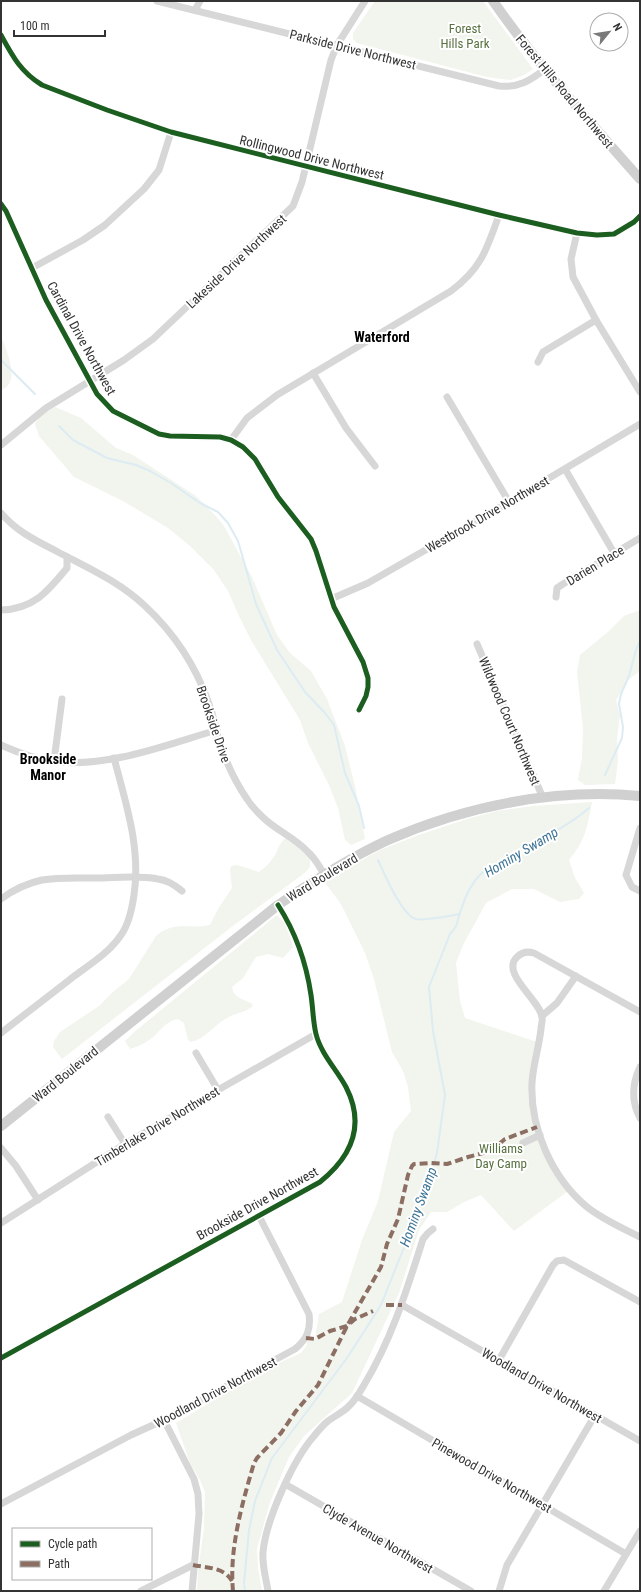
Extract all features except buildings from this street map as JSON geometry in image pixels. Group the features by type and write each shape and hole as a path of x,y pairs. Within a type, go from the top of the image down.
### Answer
{"main road":[{"name":"Forest Hills Road Northwest","path":"493,1 544,69 640,179"},
{"name":"Ward Boulevard","path":"1,1126 278,905 324,874 387,841 424,826 475,810 509,803 543,798 603,793 640,796"}],"street":[{"name":"Parkside Drive Northwest","path":"157,1 480,82 504,86 521,85 534,78 544,69"},
{"path":"196,10 200,1"},
{"name":"Lakeside Drive Northwest","path":"1,445 46,408 124,360 153,339 288,212 296,200 302,182 331,60 337,45 365,1"},
{"name":"Rollingwood Drive Northwest","path":"1,35 19,66 33,79 100,107 171,132 305,167 577,233 597,236 614,234 634,222 640,216"},
{"path":"32,268 83,240 105,225 144,189 159,170 171,132"},
{"name":"Cardinal Drive Northwest","path":"1,204 46,300 101,400 113,410 153,431 170,436 220,437 232,440 243,447 255,460 278,497 311,539 316,550 331,600 366,670 368,687 366,696 359,710"},
{"path":"232,440 240,426 254,411 277,395 451,291 464,281 484,256 499,215"},
{"path":"577,233 571,259 572,273 575,281 596,320 640,392"},
{"path":"538,362 543,352 596,320"},
{"path":"313,373 346,428 375,466"},
{"path":"447,397 510,502"},
{"name":"Westbrook Drive Northwest","path":"331,600 368,583 510,502 640,424"},
{"path":"565,469 614,553"},
{"name":"Brookside Drive","path":"1,513 14,527 31,539 99,574 128,592 154,614 165,626 181,647 200,680 209,703 229,767 247,799 268,822 309,852 324,874"},
{"name":"Darien Place","path":"556,597 558,588 640,538"},
{"path":"1,610 26,605 43,595 67,568 67,557"},
{"name":"Wildwood Court Northwest","path":"477,644 543,798"},
{"path":"54,761 62,699"},
{"path":"1,745 31,757 54,761 73,762 114,758 135,754 217,730"},
{"path":"1,1033 99,957 120,936 130,914 136,877 136,850 114,758"},
{"path":"640,828 626,875 632,887 640,891"},
{"path":"1,899 21,887 43,880 136,877 159,879 182,891"},
{"name":"Brookside Drive Northwest","path":"1,1358 320,1182 332,1172 348,1151 353,1138 355,1119 351,1098 346,1087 321,1047 316,1034 311,995 301,950 294,932 278,905"},
{"path":"640,1012 534,953 527,952 520,954 513,962 512,969 517,979 532,999 542,1016 540,1041 532,1082 534,1112 540,1135 550,1160 562,1179 580,1201 593,1212 640,1237"},
{"path":"542,1016 557,1003 576,976"},
{"name":"Timberlake Drive Northwest","path":"1,1223 125,1144 316,1034"},
{"path":"196,1053 218,1090"},
{"path":"640,1067 634,1085 634,1094 636,1108 640,1118"},
{"path":"108,1117 125,1144"},
{"path":"523,1143 540,1135"},
{"path":"1,1148 19,1171 38,1200"},
{"name":"Woodland Drive Northwest","path":"1,1504 131,1435 164,1420 295,1349 306,1338 310,1328 309,1314 259,1216"},
{"path":"268,1591 263,1564 264,1542 285,1484 300,1455 313,1437 327,1422 348,1407 357,1396 380,1356 402,1305 423,1239 428,1232 433,1229"},
{"path":"499,1360 553,1265 557,1261 564,1260 640,1302"},
{"name":"Woodland Drive Northwest","path":"402,1305 640,1441"},
{"name":"Pinewood Drive Northwest","path":"357,1396 626,1554"},
{"path":"499,1591 507,1564 595,1415"},
{"path":"164,1420 194,1479 198,1494 199,1514 193,1565 192,1591"},
{"name":"Clyde Avenue Northwest","path":"285,1484 471,1591"},
{"path":"604,1591 640,1532"},
{"path":"142,1591 193,1565"}],"green space":[{"name":"Forest Hills Park","path":"375,1 483,1 533,69 524,75 511,80 487,77 357,43 353,39 353,33"},
{"path":"1,336 9,357 12,374 11,381 1,390"},
{"path":"55,407 81,418 116,448 133,455 196,496 224,526 252,577 277,635 290,653 311,671 327,699 345,746 355,786 365,839 351,845 345,840 338,808 329,785 308,743 300,720 251,640 228,591 214,570 190,546 168,528 123,501 74,477 39,436 35,424 41,415"},
{"path":"640,610 640,671 628,680 616,700 620,715 617,739 618,761 615,784 585,785 578,780 582,758 583,728 577,672 580,655 608,632 624,616"},
{"name":"Williams Day Camp","path":"592,802 585,833 575,853 569,860 575,878 584,893 579,899 560,902 534,889 512,889 486,903 463,945 456,963 460,1001 465,1018 537,1042 533,1122 568,1191 514,1231 481,1195 464,1202 447,1212 431,1212 419,1230 399,1293 352,1393 304,1436 289,1457 270,1502 257,1549 258,1568 262,1591 197,1591 198,1571 204,1528 205,1492 190,1463 176,1423 254,1376 301,1353 307,1345 306,1338 315,1339 319,1314 342,1302 362,1240 378,1201 394,1132 411,1111 408,1087 403,1071 392,1052 374,979 365,953 341,904 324,881 380,850 467,819 497,811 533,806"},
{"path":"286,838 306,853 310,858 310,867 306,872 234,925 62,1059 53,1047 54,1041 60,1032 99,1006 129,979 156,936 170,928 210,925 218,909 232,888 231,866 237,865 259,872 275,856 282,842"},
{"path":"277,915 289,934 293,947 283,958 268,954 256,957 243,978 232,987 236,995 251,1003 253,1006 227,1018 201,1038 191,1042 188,1040 184,1023 178,1019 167,1024 148,1041 130,1049 125,1041 133,1033"}],"waterway":[{"path":"1,360 35,394"},
{"path":"59,426 73,440 107,458 136,465 171,483 200,503 218,512 228,523 238,541 256,604 277,650 305,692 334,725 345,773 359,806 364,828"},
{"name":"Hominy Swamp","path":"605,775 622,738 623,727 619,704 621,694 629,676 640,641"},
{"name":"Hominy Swamp","path":"245,1591 244,1583 249,1530 255,1501 272,1458 347,1358 381,1305 414,1219 426,1193 437,1153 445,1095 433,1031 429,987 450,934 457,925 467,895 478,877 490,867 563,827 589,808"},
{"path":"378,860 399,902 411,916 416,919 426,919 460,914"}],"marked path":[{"path":"233,1591 232,1575 235,1543 241,1510 254,1463 281,1433 296,1411 318,1385 347,1326 381,1267 387,1244 398,1219 408,1175 412,1166 414,1164 431,1163 447,1164 491,1151 505,1139 537,1127"},
{"path":"386,1305 402,1305"},
{"path":"306,1338 315,1339 330,1331 347,1326 355,1319 373,1311"},
{"path":"193,1565 220,1571 229,1576 232,1581"}],"cycle path":[{"path":"1,35 18,63 28,75 42,85 107,110 171,132 499,215 577,233 597,235 614,234 634,222 640,216"},
{"path":"1,204 6,211 46,300 97,394 113,411 159,434 170,436 220,437 231,440 243,447 255,459 278,497 311,539 334,607 363,662 368,678 368,687 366,696 359,710"},
{"path":"1,1358 320,1182 340,1162 347,1151 355,1128 355,1115 352,1101 346,1087 325,1055 318,1041 314,1025 309,983 303,959 290,926 278,905"}],"district":[{"name":"Waterford","path":"382,337"},
{"name":"Brookside Manor","path":"48,768"}]}
